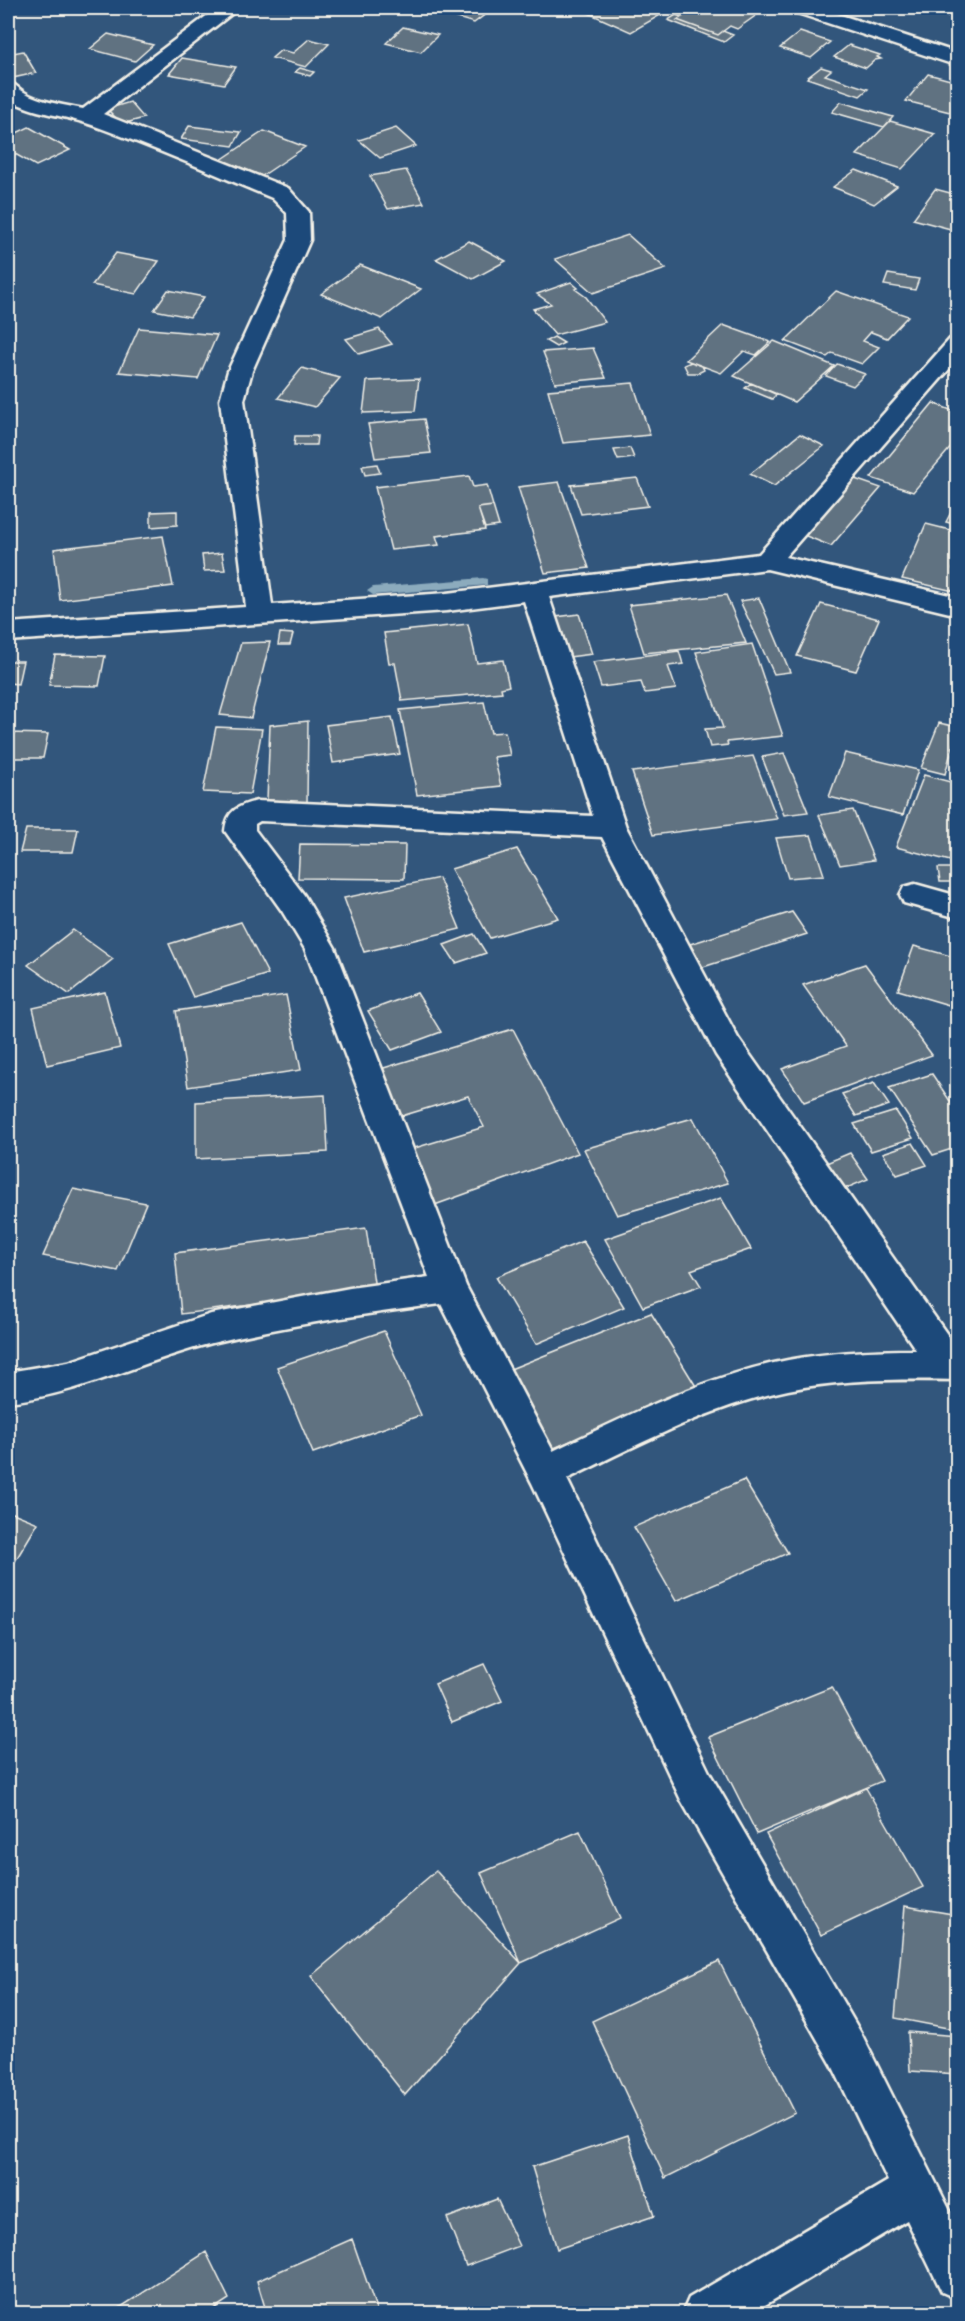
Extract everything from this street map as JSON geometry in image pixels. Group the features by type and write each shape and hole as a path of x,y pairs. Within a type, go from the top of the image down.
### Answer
{"street":[{"path":"87,116 229,8"},
{"path":"801,8 957,60"},
{"path":"8,88 16,96 45,107 87,116 135,133 280,193 298,212 298,240 240,372 232,400 261,614"},
{"path":"767,561 957,345"},
{"path":"8,632 447,602 767,561 957,606"},
{"path":"534,591 611,827 727,1046 952,1365"},
{"path":"611,827 257,812 241,818 240,831 293,903 320,948 450,1288 545,1472 695,1786 847,2050 957,2276"},
{"path":"915,895 957,907"},
{"path":"8,1387 68,1377 211,1329 350,1302 450,1288"},
{"path":"545,1472 674,1412 764,1380 850,1366 952,1365"},
{"path":"705,2313 916,2190"}],"building":[{"path":"462,8 491,10 474,23 451,16"},
{"path":"591,8 651,8 664,13 631,32 584,11"},
{"path":"695,8 739,8 758,14 737,29 730,26 718,35 677,20"},
{"path":"951,8 958,8 958,16 953,18 941,13"},
{"path":"676,15 682,17 677,20 718,35 723,31 733,35 724,42 668,20"},
{"path":"403,27 438,35 421,52 386,43"},
{"path":"800,32 830,42 811,58 780,48"},
{"path":"108,34 153,45 135,61 90,49"},
{"path":"309,39 329,44 306,67 272,58 281,50 293,53"},
{"path":"849,45 880,55 877,57 881,59 875,60 866,68 834,57"},
{"path":"23,51 36,73 8,79 8,54"},
{"path":"182,58 236,67 224,84 169,74"},
{"path":"821,67 831,70 825,75 868,89 860,96 807,78"},
{"path":"300,68 314,72 310,76 295,72"},
{"path":"928,74 958,82 958,114 906,101"},
{"path":"130,102 144,118 122,124 107,109"},
{"path":"841,102 893,117 884,127 832,112"},
{"path":"890,121 935,134 902,169 857,155"},
{"path":"189,126 241,132 233,146 181,139"},
{"path":"29,127 70,150 36,166 8,150 8,137"},
{"path":"396,128 416,146 380,158 359,140"},
{"path":"264,131 305,147 262,176 221,160"},
{"path":"406,170 424,203 388,209 370,176"},
{"path":"856,170 897,186 874,204 833,187"},
{"path":"935,189 958,195 958,231 913,219"},
{"path":"628,235 666,269 593,293 555,259"},
{"path":"469,241 506,261 473,279 436,259"},
{"path":"116,253 159,261 136,294 92,285"},
{"path":"360,265 421,289 382,319 321,294"},
{"path":"888,274 919,279 915,290 884,285"},
{"path":"571,282 605,322 555,335 533,309 551,304 537,294"},
{"path":"168,290 204,297 190,317 154,310"},
{"path":"836,291 908,316 887,338 871,332 863,341 879,347 862,364 832,353 827,357 785,341"},
{"path":"723,325 770,342 756,355 744,351 721,373 686,360"},
{"path":"139,328 217,335 198,379 119,372"},
{"path":"379,329 392,344 359,354 346,339"},
{"path":"554,337 564,343 556,347 546,341"},
{"path":"774,341 834,366 794,402 734,376"},
{"path":"593,348 606,378 555,383 543,352"},
{"path":"691,362 702,366 704,370 698,373 688,373 684,365"},
{"path":"837,364 865,374 853,386 826,376"},
{"path":"302,368 340,378 315,407 278,398"},
{"path":"419,379 415,411 363,413 367,381"},
{"path":"633,383 650,435 563,443 548,390"},
{"path":"751,383 777,394 772,399 745,388"},
{"path":"933,403 958,413 958,439 913,492 871,478"},
{"path":"424,419 431,453 375,458 368,424"},
{"path":"800,434 824,446 774,486 750,474"},
{"path":"295,436 317,436 316,445 294,445"},
{"path":"630,448 634,458 618,460 614,450"},
{"path":"377,464 380,473 365,475 362,466"},
{"path":"469,476 473,487 487,485 493,506 478,508 485,530 436,536 439,545 391,550 375,487"},
{"path":"637,478 648,506 581,514 571,485"},
{"path":"852,478 881,488 831,546 801,534"},
{"path":"559,482 589,568 545,573 518,487"},
{"path":"958,499 958,525 946,522"},
{"path":"493,506 499,526 485,528 478,508"},
{"path":"177,511 177,525 151,527 151,512"},
{"path":"926,524 958,532 958,557 953,569 958,570 958,592 902,579"},
{"path":"163,536 173,586 60,600 54,549"},
{"path":"222,553 225,570 204,571 202,555"},
{"path":"726,595 746,643 644,653 629,605"},
{"path":"759,598 790,672 774,674 740,601"},
{"path":"821,604 879,619 856,671 797,656"},
{"path":"579,614 592,654 569,657 556,617"},
{"path":"468,624 477,663 503,660 509,686 501,688 502,692 402,701 395,663 389,663 384,633"},
{"path":"280,633 293,634 290,645 278,645"},
{"path":"270,642 251,718 220,715 241,643"},
{"path":"752,644 783,736 727,742 728,745 710,747 705,729 723,728 696,652"},
{"path":"679,651 683,664 668,666 676,689 645,693 641,682 601,687 593,662"},
{"path":"55,655 105,656 99,686 49,685"},
{"path":"8,661 23,661 18,684 8,683"},
{"path":"484,702 491,733 505,732 510,755 494,757 501,786 417,795 400,710"},
{"path":"392,717 400,754 333,763 326,725"},
{"path":"308,721 307,804 267,800 270,725"},
{"path":"939,723 958,727 945,774 921,768"},
{"path":"216,727 262,729 250,794 203,792"},
{"path":"8,733 48,734 43,758 8,758"},
{"path":"784,753 808,812 784,815 762,757"},
{"path":"845,753 918,770 903,815 829,797"},
{"path":"753,756 777,819 653,835 632,772"},
{"path":"924,775 958,784 958,863 896,847"},
{"path":"853,810 874,860 840,865 819,815"},
{"path":"26,829 78,829 73,852 20,852"},
{"path":"811,835 824,875 788,878 776,838"},
{"path":"300,844 405,845 404,879 298,878"},
{"path":"517,849 558,918 490,938 451,869"},
{"path":"938,868 951,868 954,882 940,882"},
{"path":"439,878 460,929 364,952 344,898"},
{"path":"792,912 807,934 703,967 690,944"},
{"path":"241,922 268,974 193,997 169,944"},
{"path":"73,930 113,959 69,994 28,965"},
{"path":"474,934 486,953 456,963 444,945"},
{"path":"914,946 958,958 958,983 949,1005 898,990"},
{"path":"865,964 932,1055 804,1102 782,1069 846,1046 803,985"},
{"path":"105,992 120,1048 47,1065 33,1008"},
{"path":"417,993 441,1032 392,1050 368,1011"},
{"path":"286,995 301,1070 188,1087 176,1011"},
{"path":"513,1029 578,1153 432,1206 405,1151 484,1127 468,1096 395,1118 377,1070"},
{"path":"932,1074 958,1113 958,1147 933,1155 889,1088"},
{"path":"874,1083 889,1105 856,1116 842,1094"},
{"path":"325,1095 328,1152 196,1159 196,1102"},
{"path":"896,1111 913,1138 871,1151 854,1124"},
{"path":"693,1118 728,1183 617,1215 584,1149"},
{"path":"913,1143 927,1165 897,1175 883,1153"},
{"path":"850,1153 868,1179 823,1198 805,1172"},
{"path":"73,1189 146,1203 118,1271 43,1256"},
{"path":"721,1198 751,1249 691,1270 701,1286 643,1307 605,1239"},
{"path":"366,1228 375,1289 181,1314 175,1253"},
{"path":"583,1241 624,1307 536,1344 496,1277"},
{"path":"651,1313 697,1388 547,1451 503,1372"},
{"path":"384,1331 421,1415 313,1453 277,1367"},
{"path":"744,1480 788,1553 676,1601 634,1527"},
{"path":"8,1511 38,1523 8,1573"},
{"path":"484,1664 502,1701 452,1722 435,1684"},
{"path":"832,1687 882,1781 757,1834 708,1737"},
{"path":"866,1788 923,1887 821,1935 766,1834"},
{"path":"580,1831 620,1918 521,1963 481,1873"},
{"path":"436,1871 521,1963 405,2095 311,1976"},
{"path":"905,1906 958,1915 958,2030 895,2018"},
{"path":"719,1961 795,2113 665,2178 592,2021"},
{"path":"908,2032 958,2036 958,2074 910,2071"},
{"path":"628,2135 654,2216 557,2249 532,2167"},
{"path":"497,2199 519,2246 466,2266 447,2218"},
{"path":"352,2239 378,2314 267,2314 257,2281"},
{"path":"206,2252 229,2299 206,2314 110,2314"}],"waterway":[{"path":"373,591 483,582"}]}
